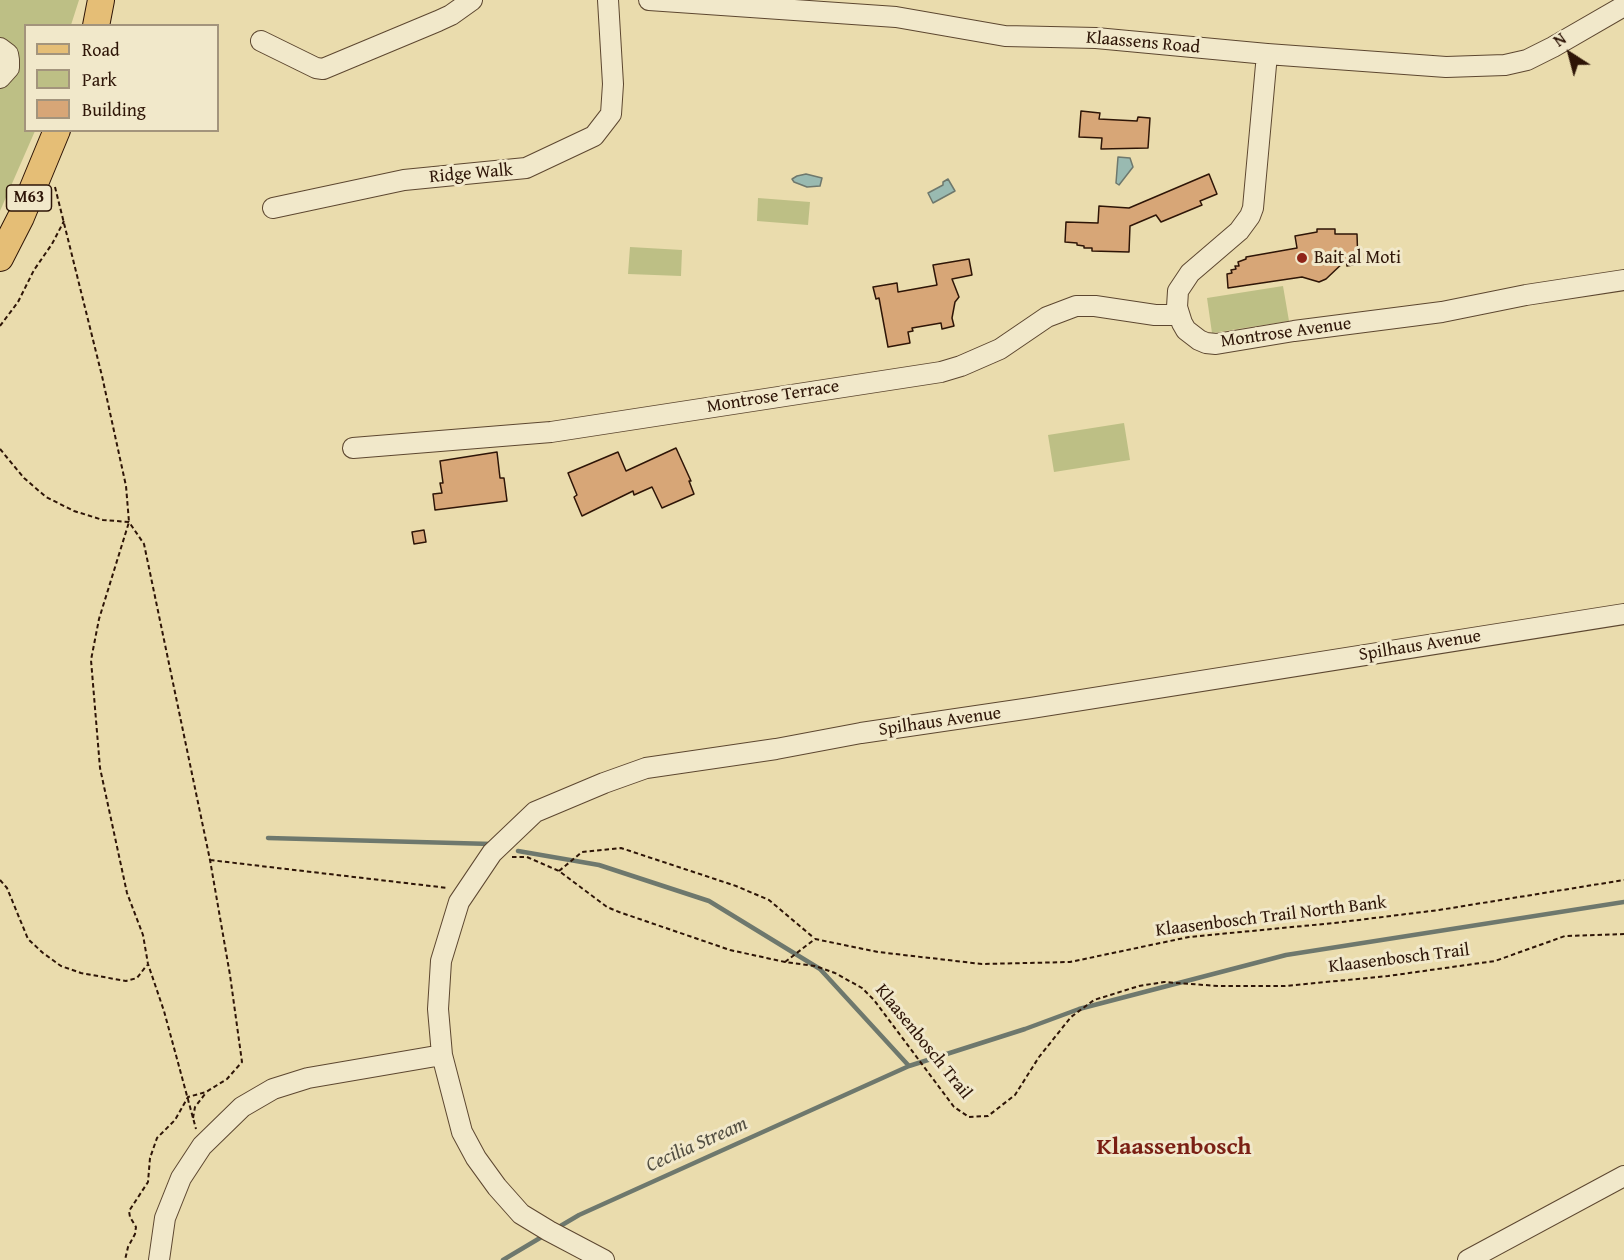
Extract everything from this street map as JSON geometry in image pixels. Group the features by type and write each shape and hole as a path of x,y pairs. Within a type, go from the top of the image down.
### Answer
{"main road":[{"path":"96,24 101,0"},
{"name":"M63","path":"0,258 21,217 56,132"}],"street":[{"path":"261,41 316,68 323,69 451,15 472,0"},
{"name":"Ridge Walk","path":"273,208 404,180 526,168 594,135 611,114 613,98 608,0"},
{"name":"Klaassens Road","path":"649,0 896,17 1005,36 1096,38 1267,54 1446,67 1505,65 1527,60 1624,6"},
{"path":"0,48 8,54 9,60 9,68 0,78"},
{"path":"1178,315 1177,299 1185,279 1239,231 1253,208 1267,54"},
{"name":"Montrose Avenue","path":"1178,315 1186,330 1192,335 1203,342 1216,344 1294,331 1442,312 1526,295 1624,280"},
{"name":"Montrose Terrace","path":"353,448 551,432 941,372 999,349 1056,312 1076,306 1095,306 1155,315 1178,315"},
{"name":"Spilhaus Avenue","path":"604,1260 522,1215 476,1158 462,1132 442,1055 438,1009 441,961 459,902 492,854 535,813 604,783 646,768 1624,614"},
{"path":"159,1260 165,1218 185,1171 202,1146 242,1107 283,1086 325,1074 442,1055"},
{"path":"1468,1260 1624,1176"}],"path":[{"path":"46,156 64,220 126,486 129,522 99,619 91,660 100,768 127,893 143,935 148,964 164,1011 188,1097 192,1121 202,1146"},
{"path":"0,326 18,303 34,270 52,244 64,220"},
{"path":"0,449 24,477 46,497 74,511 103,520 129,522"},
{"path":"125,1260 136,1227 129,1210 148,1182 150,1158 157,1138 175,1120 188,1097 206,1092 227,1079 242,1062 210,860 144,544 129,522"},
{"path":"560,871 582,852 621,848 736,886 769,900 815,939 785,962"},
{"name":"Klaasenbosch Trail","path":"505,860 512,857 527,857 560,871 607,907 619,912 730,950 815,966 835,973 862,988 874,1000 954,1107 969,1117 988,1116 1015,1095 1039,1058 1071,1017 1094,1000 1139,986 1164,982 1218,987 1285,986 1388,976 1495,961 1565,936 1624,934"},
{"path":"210,860 467,890"},
{"path":"0,880 7,888 28,939 61,966 81,973 126,981 137,978 148,964"},
{"name":"Klaasenbosch Trail North Bank","path":"815,939 878,952 982,964 1070,962 1189,937 1439,910 1624,880"},
{"path":"192,1121 195,1107 206,1092"}],"green space":[{"path":"0,0 79,0 71,24 24,24 24,132 35,132 0,211"},
{"path":"758,198 810,202 808,225 757,221"},
{"path":"630,247 682,250 681,276 628,274"},
{"path":"1283,286 1289,321 1212,333 1207,298"},
{"path":"1124,423 1130,460 1054,472 1048,435"}],"water":[{"path":"1118,157 1130,158 1133,167 1119,185 1116,183"},
{"path":"806,174 822,178 820,186 807,187 792,179"},
{"path":"948,179 955,191 933,203 928,193 943,185 943,182"}],"building":[{"path":"1081,111 1100,113 1099,119 1137,121 1138,117 1150,118 1148,148 1101,149 1102,138 1079,137"},
{"path":"1209,174 1217,194 1200,201 1202,205 1161,222 1156,215 1130,226 1129,252 1092,251 1092,248 1084,248 1077,243 1065,242 1066,222 1098,223 1099,206 1129,208"},
{"name":"Bait al Moti","path":"1317,229 1335,229 1335,234 1357,234 1358,264 1347,266 1346,260 1326,279 1319,282 1302,277 1228,288 1227,274 1236,269 1235,266 1239,266 1238,262 1246,257 1297,248 1295,236 1317,232"},
{"path":"969,259 972,275 952,279 959,297 955,302 952,318 954,326 942,329 941,323 912,328 913,331 908,332 910,343 888,347 879,298 876,299 873,287 897,283 898,292 937,285 933,265"},
{"path":"676,448 691,481 689,481 694,494 662,508 652,487 634,495 633,491 582,516 568,473 618,452 626,471"},
{"path":"497,452 500,478 504,478 507,501 435,510 433,494 442,493 440,461"},
{"path":"424,530 426,542 414,544 412,532"}],"waterway":[{"path":"268,838 492,844"},
{"path":"518,851 599,865 709,901 820,969 909,1066 1079,1009 1286,955 1624,902"},
{"name":"Cecilia Stream","path":"557,1228 579,1215 909,1066"},
{"name":"Cecilia Stream","path":"503,1260 545,1235"}],"place":[{"name":"Bait al Moti","path":"1302,258"}],"district":[{"name":"Klaassenbosch","path":"1174,1148"}]}
